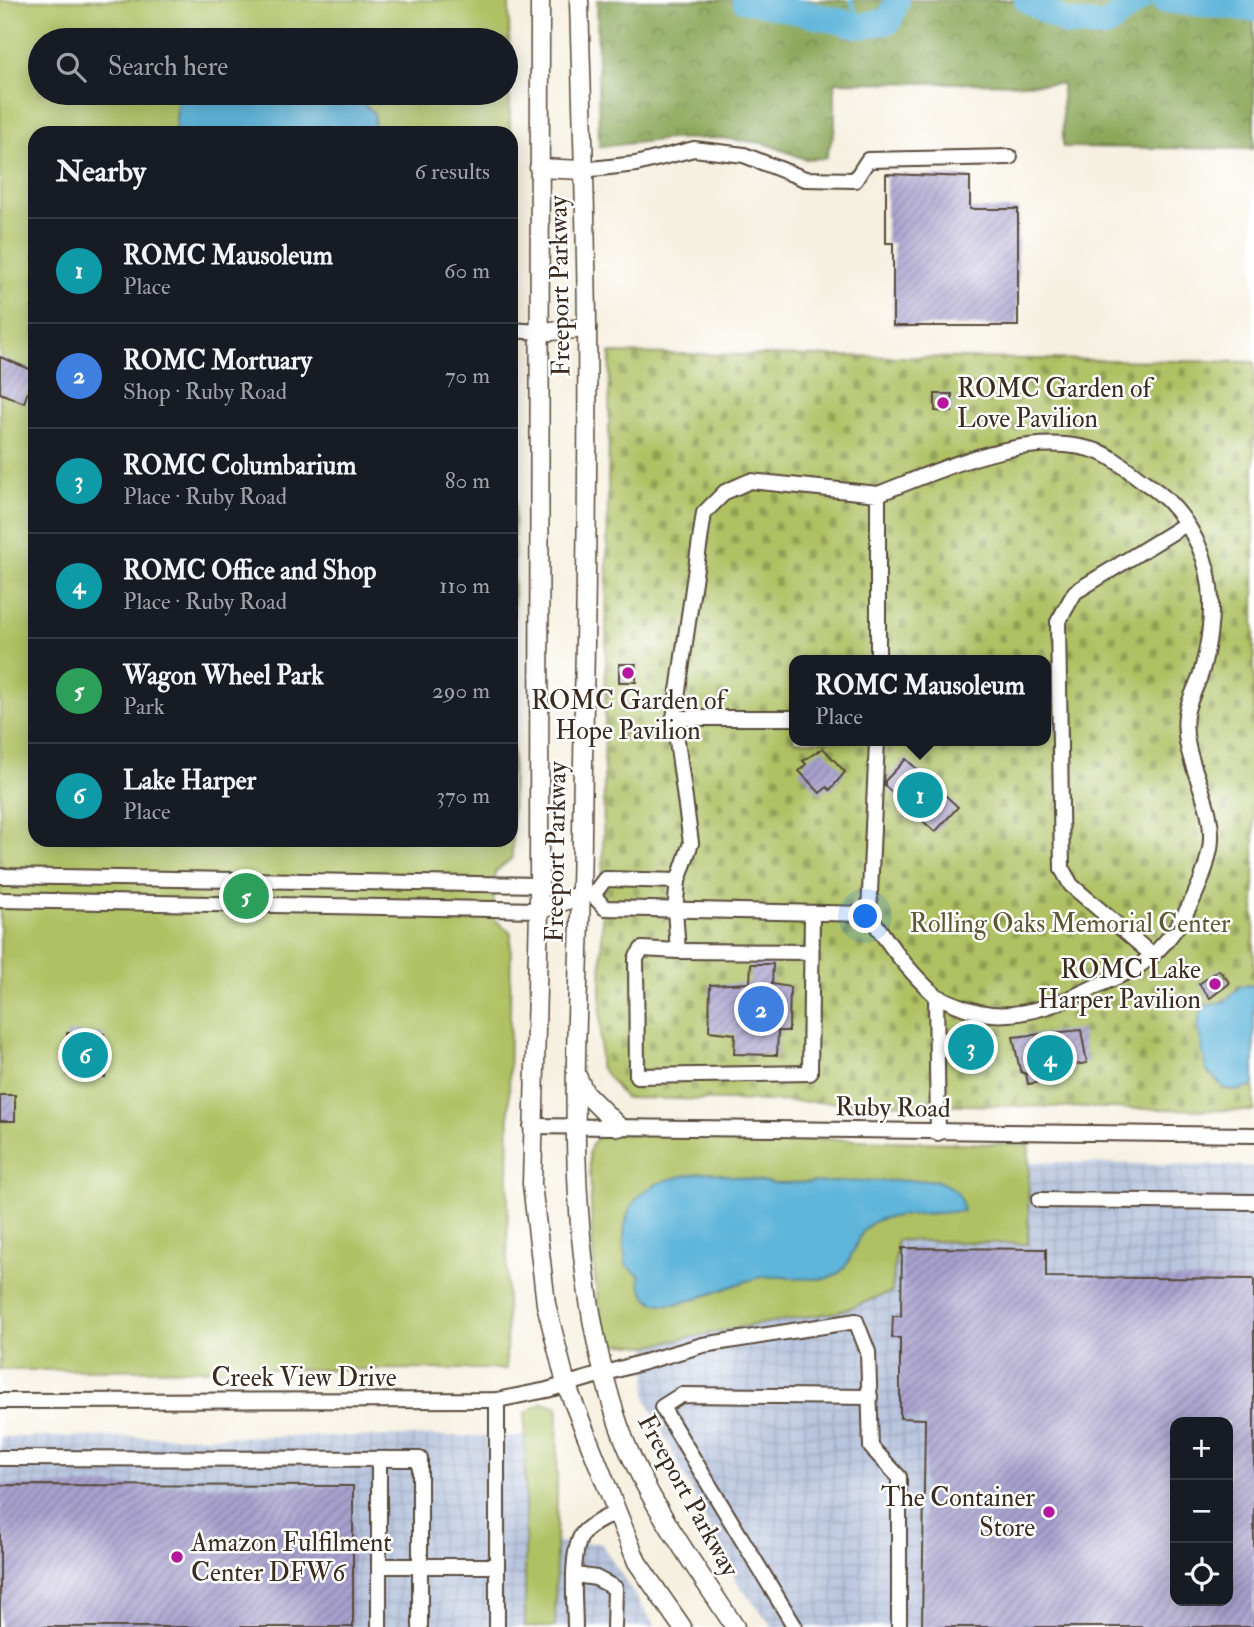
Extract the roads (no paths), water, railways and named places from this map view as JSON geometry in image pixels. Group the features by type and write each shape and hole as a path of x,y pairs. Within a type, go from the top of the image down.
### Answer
{"main road":[{"name":"Freeport Parkway","path":"540,0 540,910 531,1184 547,1304 566,1384 637,1562 682,1627"},
{"name":"Freeport Parkway","path":"579,0 587,328 587,895 575,1126 589,1301 603,1372 617,1420 636,1465 687,1554 735,1627"},
{"path":"540,167 583,170"},
{"path":"539,332 587,328"},
{"path":"540,884 587,895"},
{"path":"540,910 587,895"},
{"path":"576,1074 585,1093 619,1127"}],"street":[{"path":"583,170 636,164 694,149 744,155 805,179 855,180 868,160 1010,157"},
{"path":"518,330 539,332"},
{"path":"678,951 678,881 691,843 674,718 704,513 725,492 750,481 878,494 955,464 1012,447 1060,446 1102,453 1163,495 1198,539 1210,585 1210,627 1202,670 1186,715 1189,745 1206,800 1210,847 1202,878 1188,909 1167,939 1140,964 1065,1002 1012,1014 972,1011 936,996 911,973 869,914 877,746"},
{"path":"878,494 878,655"},
{"path":"1150,954 1072,884 1062,869 1052,719 1058,622 1075,592 1186,524"},
{"path":"674,718 789,718"},
{"path":"0,876 540,884"},
{"path":"678,881 605,879 587,895 605,908 869,914"},
{"path":"0,900 540,910"},
{"path":"811,952 642,949 636,958 637,1076 810,1073 812,913"},
{"path":"936,996 938,1133"},
{"name":"Ruby Road","path":"531,1126 1254,1135"},
{"path":"1039,1200 1254,1202"},
{"name":"Creek View Drive","path":"0,1401 498,1400 526,1396 703,1345 856,1321 868,1352 870,1397"},
{"path":"795,1627 662,1407 681,1395 870,1397 871,1447 900,1477 900,1627"},
{"path":"497,1627 498,1400"},
{"path":"0,1458 420,1459 420,1627"},
{"path":"379,1459 379,1627"},
{"path":"575,1627 576,1556 584,1531 617,1512"},
{"path":"379,1566 497,1566"},
{"path":"576,1575 596,1578 615,1588 614,1627"}],"water":[{"path":"177,105 365,105 374,113 375,126 176,126"},
{"path":"1254,985 1254,1086 1235,1091 1224,1088 1206,1070 1198,1026 1200,1013 1205,1006 1225,1001 1240,986"},
{"path":"709,1172 773,1183 935,1180 958,1194 963,1211 878,1220 863,1232 845,1267 828,1278 764,1277 680,1303 651,1301 642,1289 640,1276 626,1265 624,1241 631,1207 640,1195 653,1186 687,1175"}],"waterway":[{"path":"745,0 861,26 889,21 897,0"},
{"path":"851,0 861,26"},
{"path":"1027,0 1067,23 1105,26 1139,0"},
{"path":"1165,0 1254,9"}],"place":[{"name":"ROMC Garden of Love Pavilion","path":"943,403"},
{"name":"ROMC Garden of Hope Pavilion","path":"628,673"},
{"name":"ROMC Mausoleum","path":"920,795"},
{"name":"Wagon Wheel Park","path":"246,896"},
{"name":"ROMC Lake Harper Pavilion","path":"1215,984"},
{"name":"ROMC Mortuary","path":"761,1009"},
{"name":"ROMC Columbarium","path":"971,1047"},
{"name":"Lake Harper","path":"85,1055"},
{"name":"ROMC Office and Shop","path":"1050,1058"},
{"name":"The Container Store","path":"1049,1512"},
{"name":"Amazon Fulfilment Center DFW6","path":"177,1557"}],"park label":[{"name":"Rolling Oaks Memorial Center","path":"1070,923"}]}
